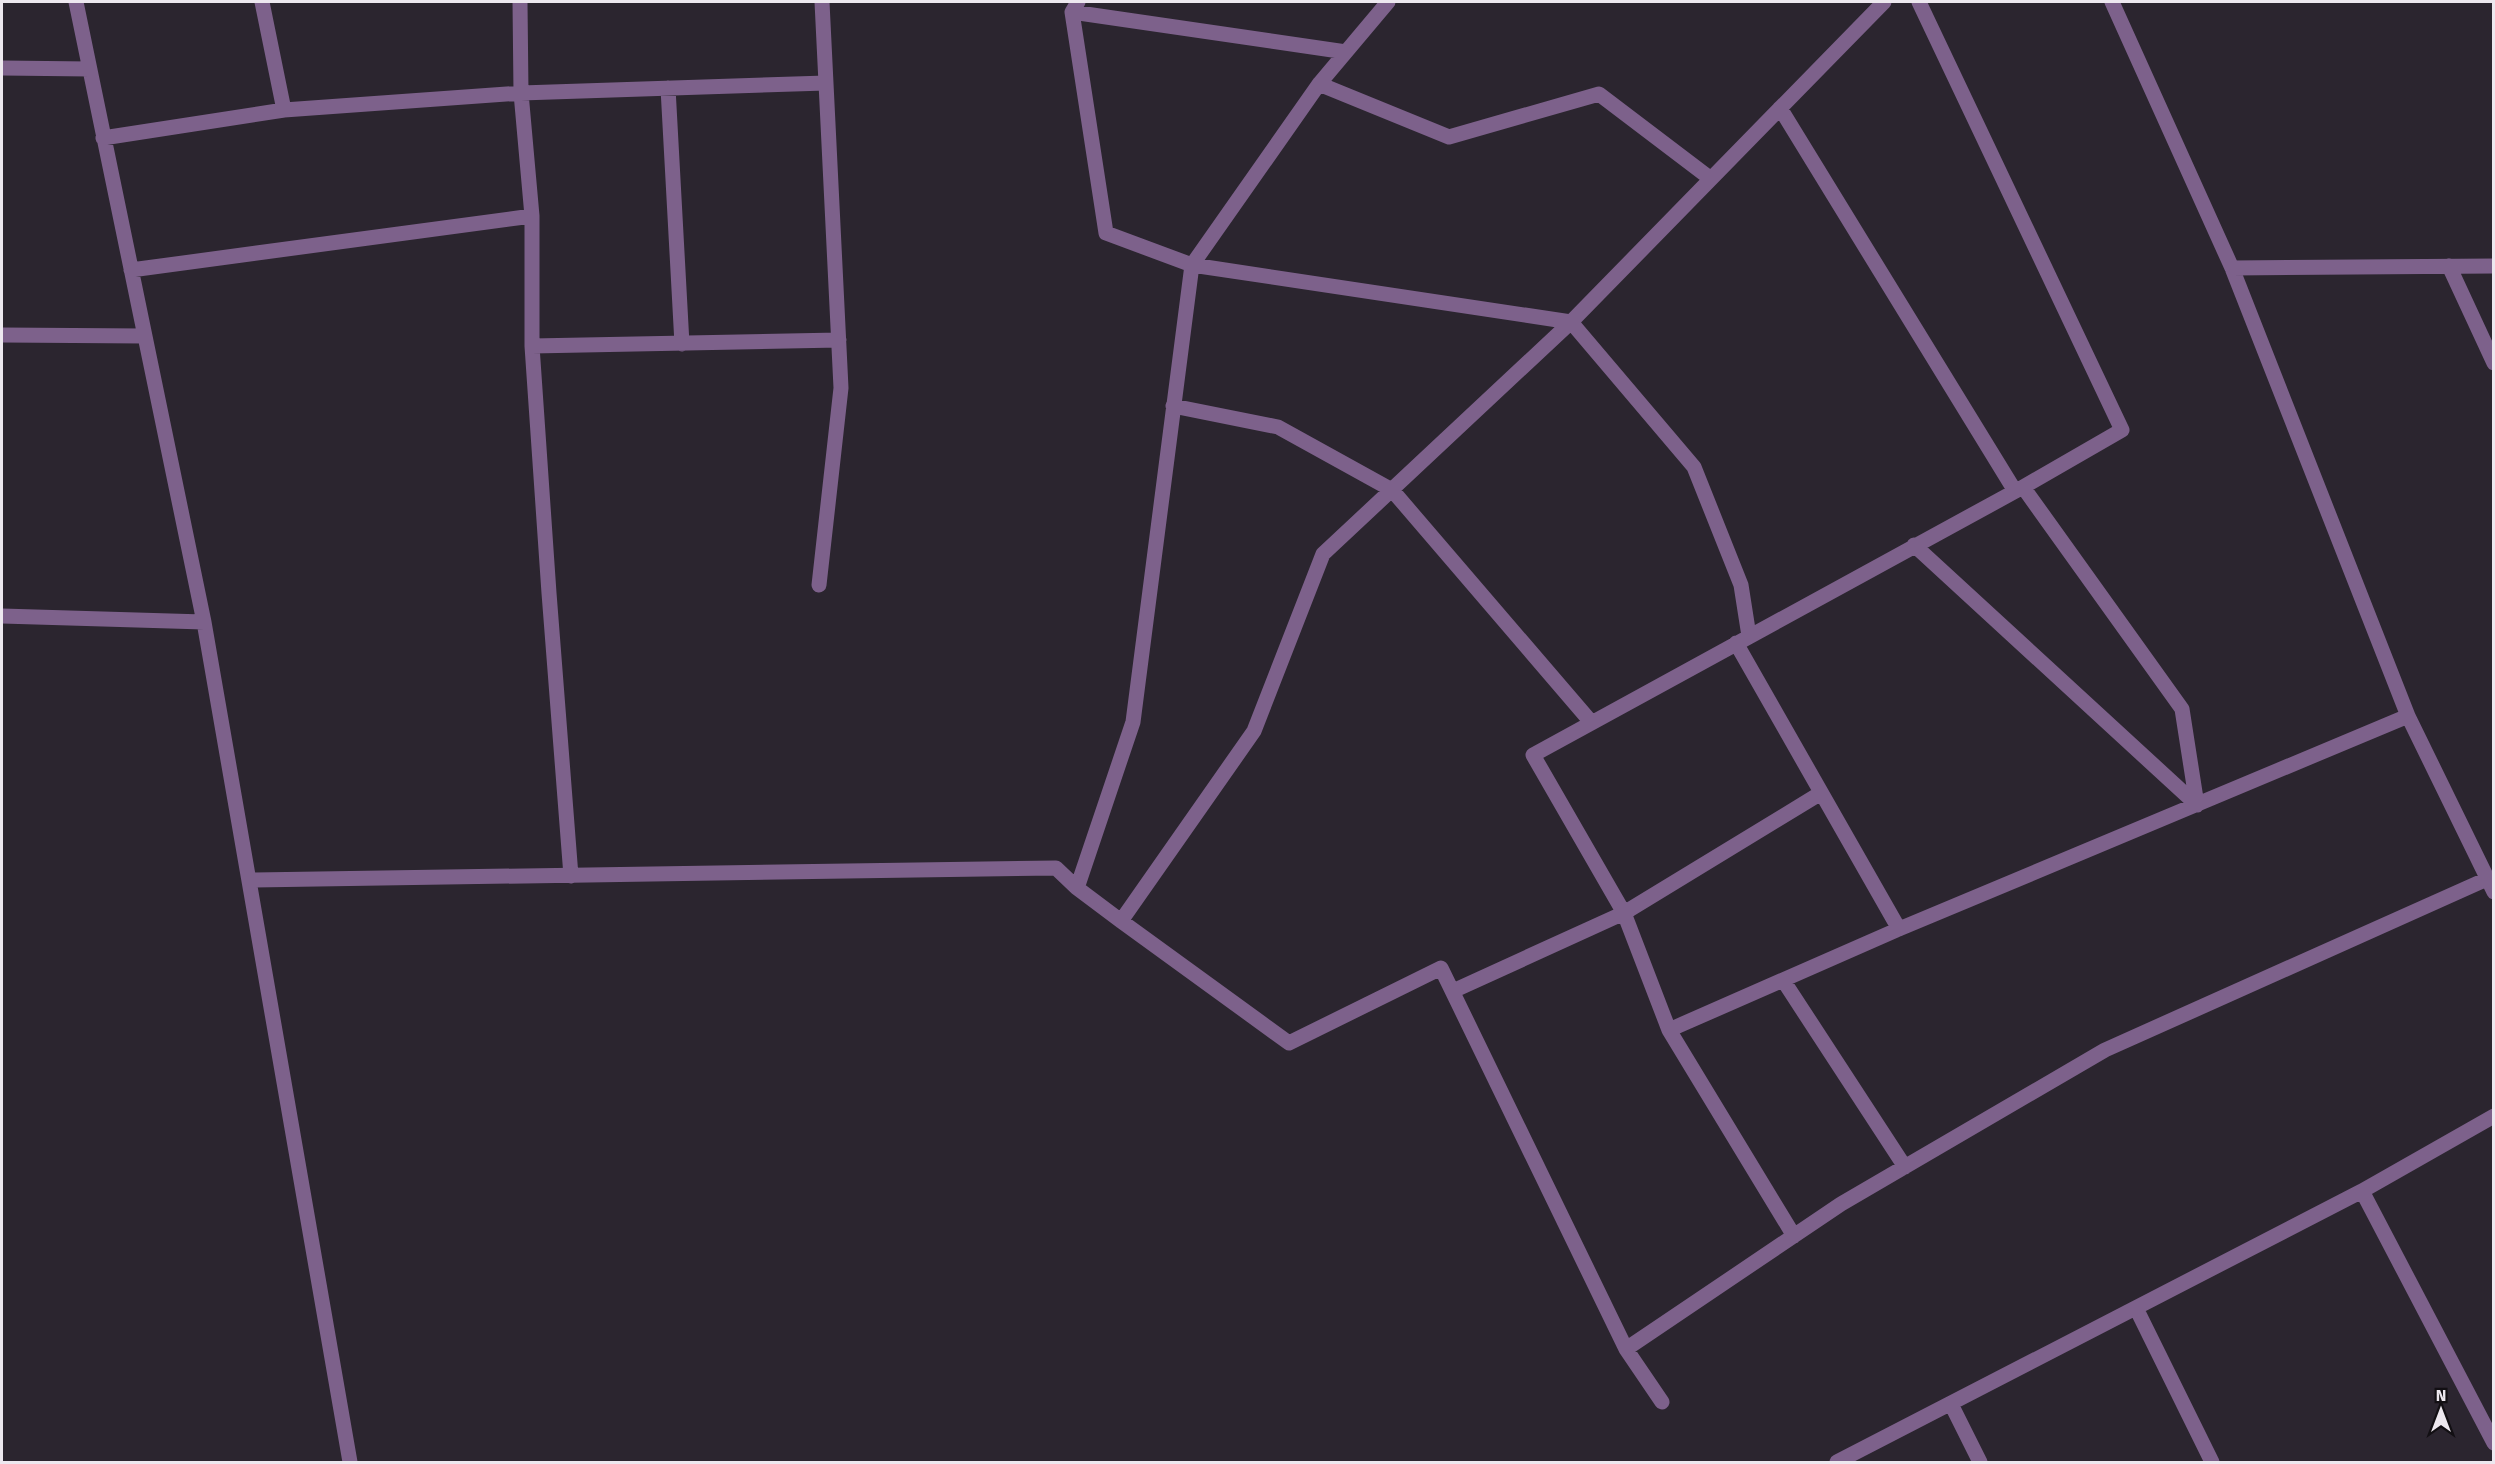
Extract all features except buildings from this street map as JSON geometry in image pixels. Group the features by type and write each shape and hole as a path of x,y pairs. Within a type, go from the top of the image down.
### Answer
{"street":[{"path":"76,2 204,622 350,1459 334,1462"},
{"path":"262,2 284,110"},
{"path":"520,2 520,93 532,216 532,346 572,876"},
{"path":"819,585 841,388 822,2"},
{"path":"1077,888 1132,722 1192,265 1319,84 1388,2"},
{"path":"1121,921 1254,731 1323,554 1571,322 1884,2"},
{"path":"1794,1236 1669,1029 1624,913 1533,755 2019,489 2122,430 1919,2"},
{"path":"1626,1349 1794,1236 1905,1167 2105,1050 2490,885 2408,716 2232,268 2112,2"},
{"path":"1346,52 1075,7 1106,233 1192,265 1571,322 1694,467 1742,585 1742,639 1821,793 1899,929"},
{"path":"2,68 90,69"},
{"path":"104,138 284,110 520,93 826,83"},
{"path":"1319,84 1449,137 1599,94 1711,179"},
{"path":"668,88 682,344"},
{"path":"1780,108 2019,489 2182,709 2198,805"},
{"path":"130,270 532,216"},
{"path":"2449,266 2493,363"},
{"path":"2232,268 2493,266"},
{"path":"2,335 144,336"},
{"path":"532,346 839,340"},
{"path":"1173,406 1278,427 1392,490 1591,722"},
{"path":"1914,545 2198,805"},
{"path":"2,616 204,622"},
{"path":"1669,1029 1899,929 2408,716"},
{"path":"1453,991 1624,913 1821,793"},
{"path":"249,880 1056,868 1077,888 1288,1043 1441,968 1626,1349 1662,1402"},
{"path":"1783,980 1905,1167"},
{"path":"1837,1462 2362,1191 2493,1116"},
{"path":"2362,1191 2493,1443"},
{"path":"2136,1308 2212,1462"},
{"path":"1951,1404 1980,1462"}]}
